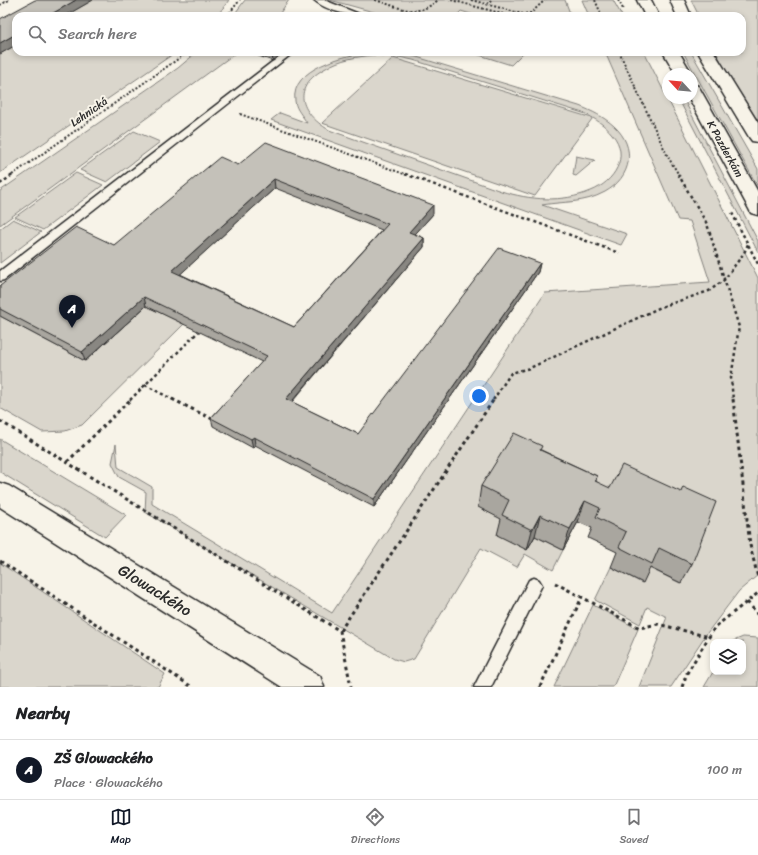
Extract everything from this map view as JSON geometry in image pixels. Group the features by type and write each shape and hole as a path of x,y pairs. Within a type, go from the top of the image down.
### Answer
{"main road":[{"path":"644,0 650,12"},
{"path":"677,0 682,12"},
{"path":"673,56 680,68"},
{"path":"708,56 758,137"},
{"name":"K Pazderkám","path":"698,100 758,209"},
{"name":"Glowackého","path":"0,494 309,687"}],"lane":[{"path":"318,0 337,12"},
{"path":"0,277 285,56"},
{"path":"482,687 534,585"}],"path":[{"path":"0,5 9,0"},
{"path":"231,12 240,0"},
{"path":"375,0 415,11 427,10 438,0"},
{"path":"451,0 496,12"},
{"path":"470,0 516,12"},
{"path":"487,4 491,0"},
{"path":"532,12 545,0"},
{"path":"595,0 600,12"},
{"name":"Lehnická","path":"0,184 182,56"},
{"path":"621,56 668,157 707,224 739,327 731,378 750,545 758,578"},
{"path":"220,107 619,253"},
{"path":"351,687 340,631 511,373 530,368 661,307 709,291 724,280 744,253 748,244"},
{"path":"67,462 199,331"},
{"path":"145,385 214,420"},
{"path":"0,421 340,631"},
{"path":"0,561 192,687"},
{"path":"534,585 540,575 640,628 658,624 709,637"},
{"path":"682,687 687,673 715,627 758,592"},
{"path":"540,687 582,597"},
{"path":"747,602 758,614"}],"shaded area":[{"path":"93,0 229,0 220,12 72,12"},
{"path":"245,0 289,0 281,12 236,12"},
{"path":"330,0 565,0 570,12 461,11 374,12"},
{"path":"582,0 613,0 620,12 587,12"},
{"path":"691,0 758,0 758,121 718,56 746,56 746,12 697,12"},
{"path":"12,47 12,56 170,56 0,173 0,54"},
{"path":"192,56 232,56 0,225 0,191 178,68"},
{"path":"347,56 367,56 337,62 315,75 307,83 303,99 311,115 319,123 329,130 512,194 535,198 557,199 580,195 591,191 599,187 613,175 620,159 620,151 617,142 606,128 586,114 413,60 386,56 413,56 579,106 606,120 621,134 626,143 628,161 626,170 621,178 614,186 605,192 589,199 542,205 627,234 621,245 271,120 280,113 307,123 298,110 295,101 296,90 301,80 310,72 334,60"},
{"path":"483,56 520,56 511,65"},
{"path":"607,56 646,56 662,88 662,104 670,104 758,278 758,575 739,591 707,633 671,687 639,687 667,617 647,607 640,624 595,600 611,567 642,583 649,568 680,583 673,509 505,521 527,550 535,536 563,550 553,570 525,554 517,567 481,548 414,659 404,662 394,659 145,512 146,492 119,477 112,463 116,444 118,467 152,487 152,504 332,613 545,293 710,282 690,221 678,220"},
{"path":"685,56 693,56 758,169 758,187 698,79 698,68 692,68"},
{"path":"393,58 592,119 535,196 322,123"},
{"path":"681,104 686,104 758,241 758,252"},
{"path":"134,131 160,142 107,182 80,170"},
{"path":"576,156 595,160 576,176 573,175"},
{"path":"76,173 103,185 43,230 15,217"},
{"path":"13,219 41,232 0,263 0,229"},
{"path":"146,306 184,324 82,425 65,431 42,432 0,408 0,316 85,361"},
{"path":"0,439 126,515 105,537 0,472"},
{"path":"0,563 165,674 158,687 0,687"},
{"path":"593,605 638,629 613,687 554,687"},
{"path":"743,637 758,638 758,687 704,687 711,675 746,675 746,639 738,639"}],"building":[{"path":"35,0 76,0 55,12 13,12"},
{"path":"12,12 12,36 0,43 0,19"},
{"path":"266,142 433,205 409,232 424,238 286,399 358,434 499,248 540,263 374,499 254,437 251,439 211,418 267,356 144,297 82,352 0,309 0,286 76,227 114,245 220,157 238,165","holes":["274,179 388,224 294,327 172,271"]},
{"path":"514,433 542,446 540,450 597,476 595,481 610,488 622,465 681,492 683,487 716,502 692,564 659,548 652,564 619,547 626,532 596,517 600,508 585,501 570,529 540,515 532,530 502,515 509,500 481,486"}],"place":[{"name":"ZŠ Glowackého","path":"72,328"}]}
